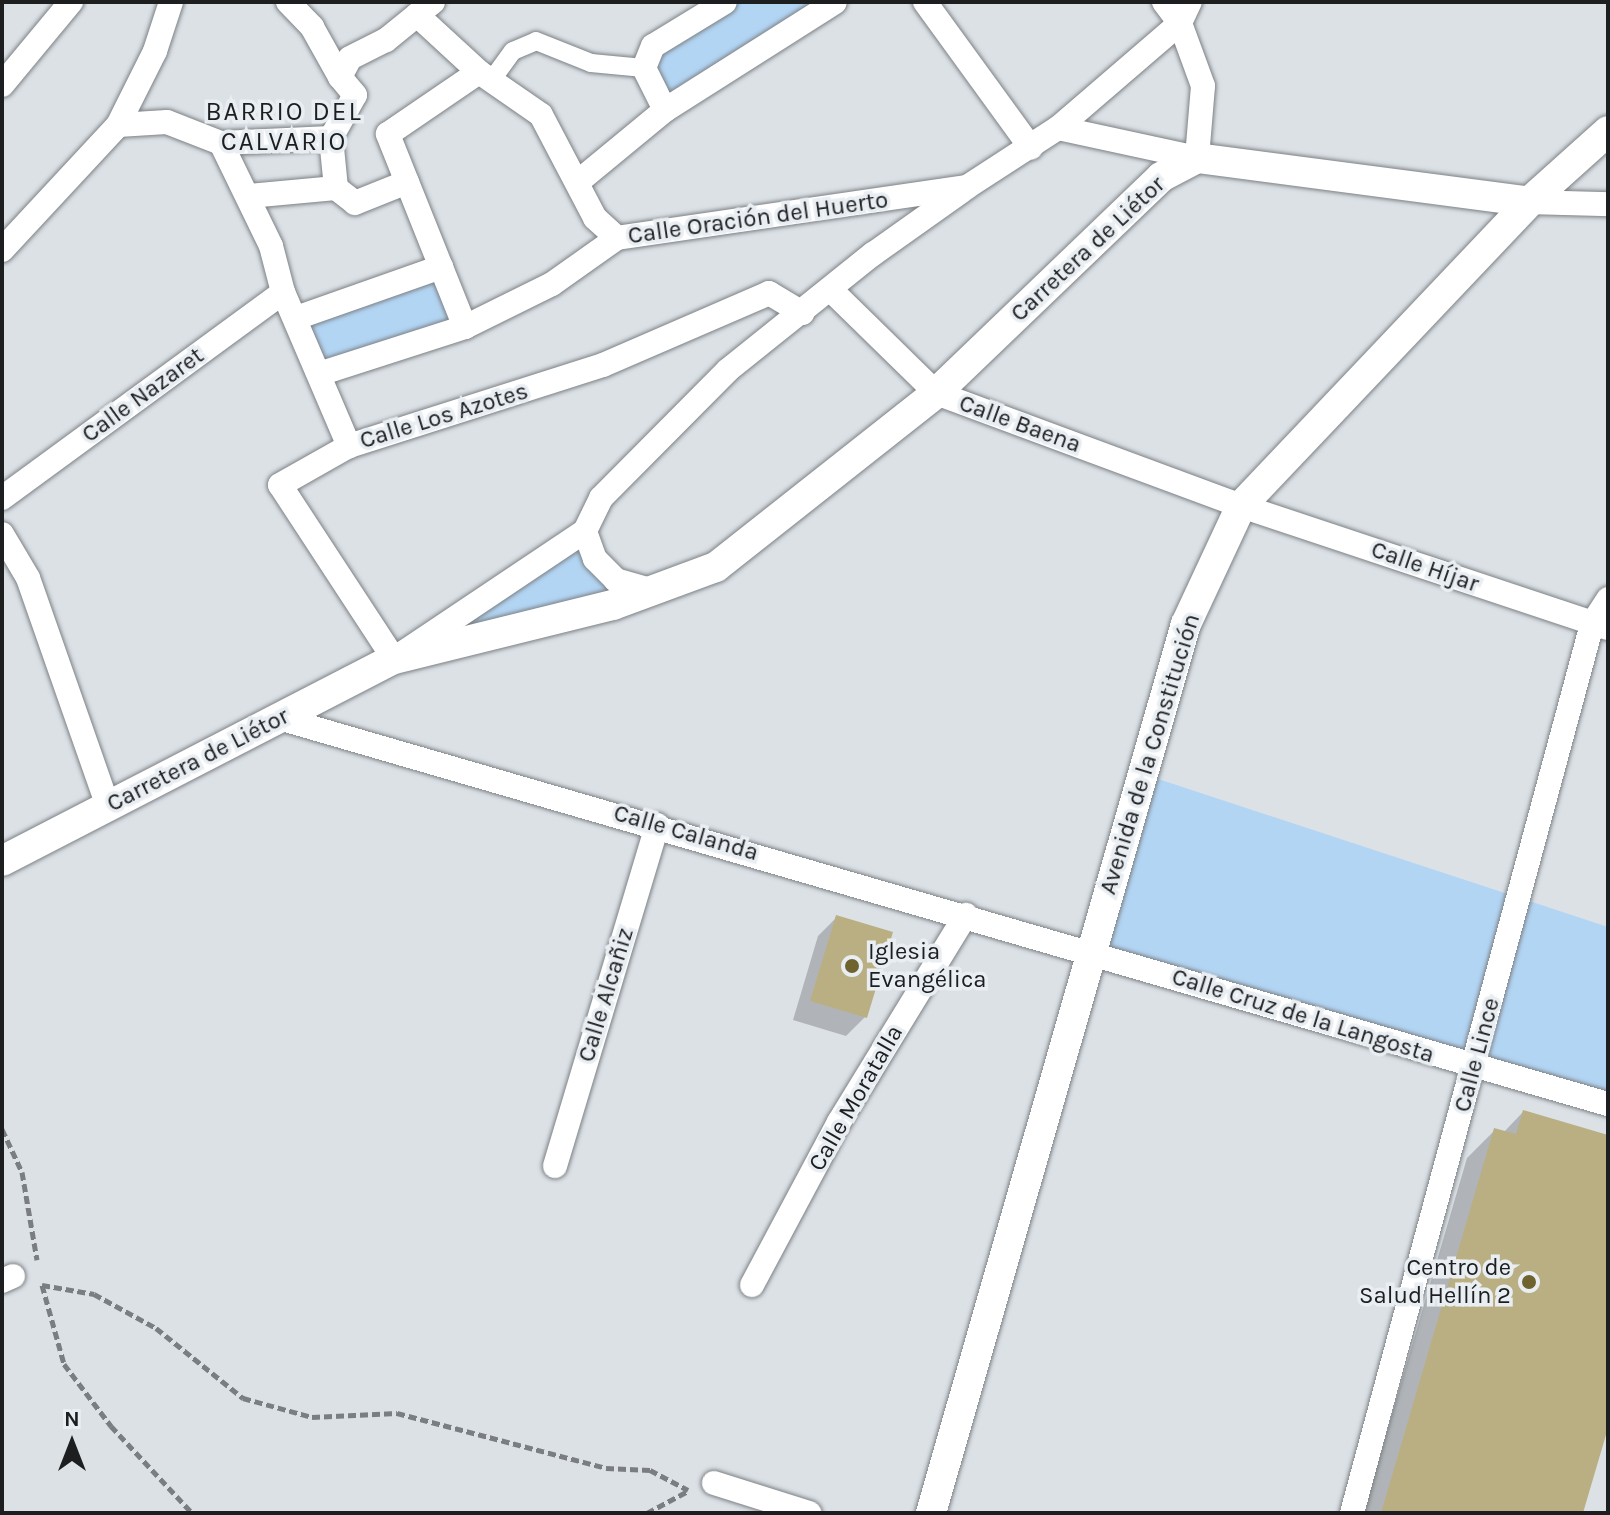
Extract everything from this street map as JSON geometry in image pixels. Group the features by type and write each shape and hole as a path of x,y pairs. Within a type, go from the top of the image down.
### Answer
{"street":[{"path":"2,85 71,2"},
{"path":"2,250 118,125 155,51 171,2"},
{"path":"288,2 312,27 340,77 355,95 331,138 336,188"},
{"path":"665,110 644,68 653,46 725,2"},
{"path":"579,181 665,110 835,2"},
{"path":"925,2 1031,148"},
{"path":"1164,2 1185,12 1203,86 1197,158"},
{"path":"340,77 350,58 386,40 425,9 485,76 541,115 579,181 595,218 617,238"},
{"name":"Calle Oración del Huerto","path":"322,373 465,327 552,284 617,238 967,187 1058,128 1185,12"},
{"path":"465,327 388,134 485,76 513,51 536,41 591,63 644,68"},
{"path":"118,125 167,122 221,143 331,138"},
{"path":"1058,128 1197,158 1529,202 1608,204"},
{"name":"Avenida de la Constitución","path":"931,1513 1186,624 1241,506 1529,202 1608,131"},
{"path":"221,143 249,196 283,292 322,373 349,446"},
{"name":"Carretera de Liétor","path":"394,659 654,591 716,567 936,393 1161,177 1197,158"},
{"path":"249,196 336,188 355,203 407,182"},
{"name":"Carretera de Liétor","path":"2,861 394,659 585,531 601,498 728,370 832,291 873,254 967,187"},
{"path":"296,318 441,267"},
{"name":"Calle Baena","path":"832,291 936,393 1241,506"},
{"name":"Calle Nazaret","path":"2,498 283,292"},
{"name":"Calle Los Azotes","path":"394,659 280,485 349,446 603,365 769,293 802,313"},
{"name":"Calle Híjar","path":"1241,506 1600,626"},
{"path":"585,531 595,559 616,580 654,591"},
{"path":"2,534 28,578 108,807"},
{"name":"Calle Lince","path":"1352,1513 1474,1067 1608,599"},
{"name":"Calle Calanda","path":"279,718 1092,951"},
{"name":"Calle Alcañiz","path":"555,1166 657,825"},
{"name":"Calle Moratalla","path":"752,1285 839,1122 966,915"},
{"name":"Calle Cruz de la Langosta","path":"1092,951 1474,1067 1608,1104"},
{"path":"714,1483 809,1513"}],"path":[{"path":"2,1129 22,1172 42,1285 64,1364 111,1426 192,1513"},
{"path":"42,1285 94,1294 156,1328 243,1398 312,1417 397,1413 606,1468 650,1470 689,1491"},
{"path":"647,1513 689,1491 714,1483"}],"shaded area":[{"path":"725,2 835,2 665,110 644,68"},
{"path":"441,267 465,327 322,373 296,319"},
{"path":"585,531 595,559 654,591 394,659"},
{"path":"1143,774 1608,927 1608,1104 1092,951"}],"building":[{"name":"Iglesia Evangélica","path":"836,915 893,932 867,1018 810,1001"},
{"name":"Centro de Salud Hellín 2","path":"1523,1110 1608,1135 1608,1428 1583,1513 1381,1513 1494,1128 1516,1134"}],"place":[{"name":"Iglesia Evangélica","path":"852,966"},
{"name":"Centro de Salud Hellín 2","path":"1529,1282"}],"district":[{"name":"BARRIO DEL CALVARIO","path":"284,127"}]}
